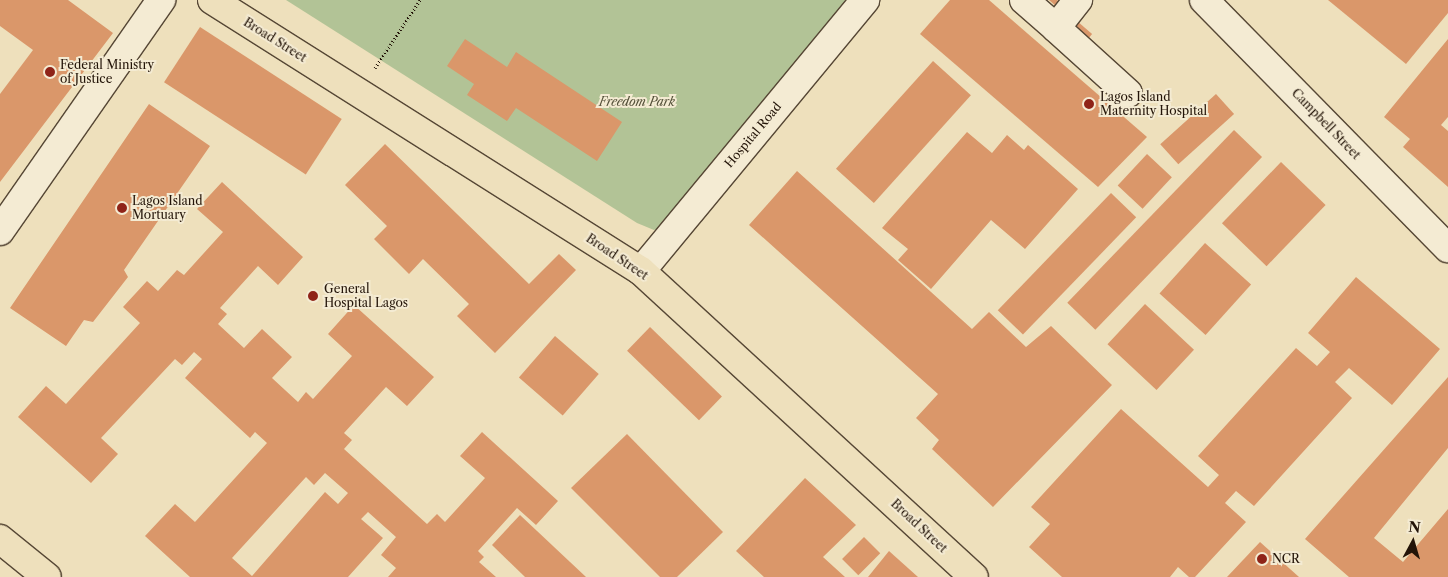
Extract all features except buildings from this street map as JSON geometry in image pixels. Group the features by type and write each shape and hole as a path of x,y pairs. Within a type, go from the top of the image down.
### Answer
{"main road":[{"name":"Broad Street","path":"212,0 641,271 974,577"},
{"path":"0,539 47,577"}],"street":[{"path":"0,231 161,0"},
{"name":"Hospital Road","path":"641,271 865,0"},
{"path":"1024,0 1128,93"},
{"path":"1056,28 1078,0"},
{"name":"Campbell Street","path":"1204,0 1448,248"}],"path":[{"path":"359,93 420,0"}],"green space":[{"name":"Freedom Park","path":"286,0 858,0 668,224 654,230 637,223"}],"place":[{"name":"Federal Ministry of Justice","path":"50,72"},
{"name":"Lagos Island Maternity Hospital","path":"1089,104"},
{"name":"Lagos Island Mortuary","path":"122,208"},
{"name":"General Hospital Lagos","path":"313,296"},
{"name":"NCR","path":"1262,559"}]}
